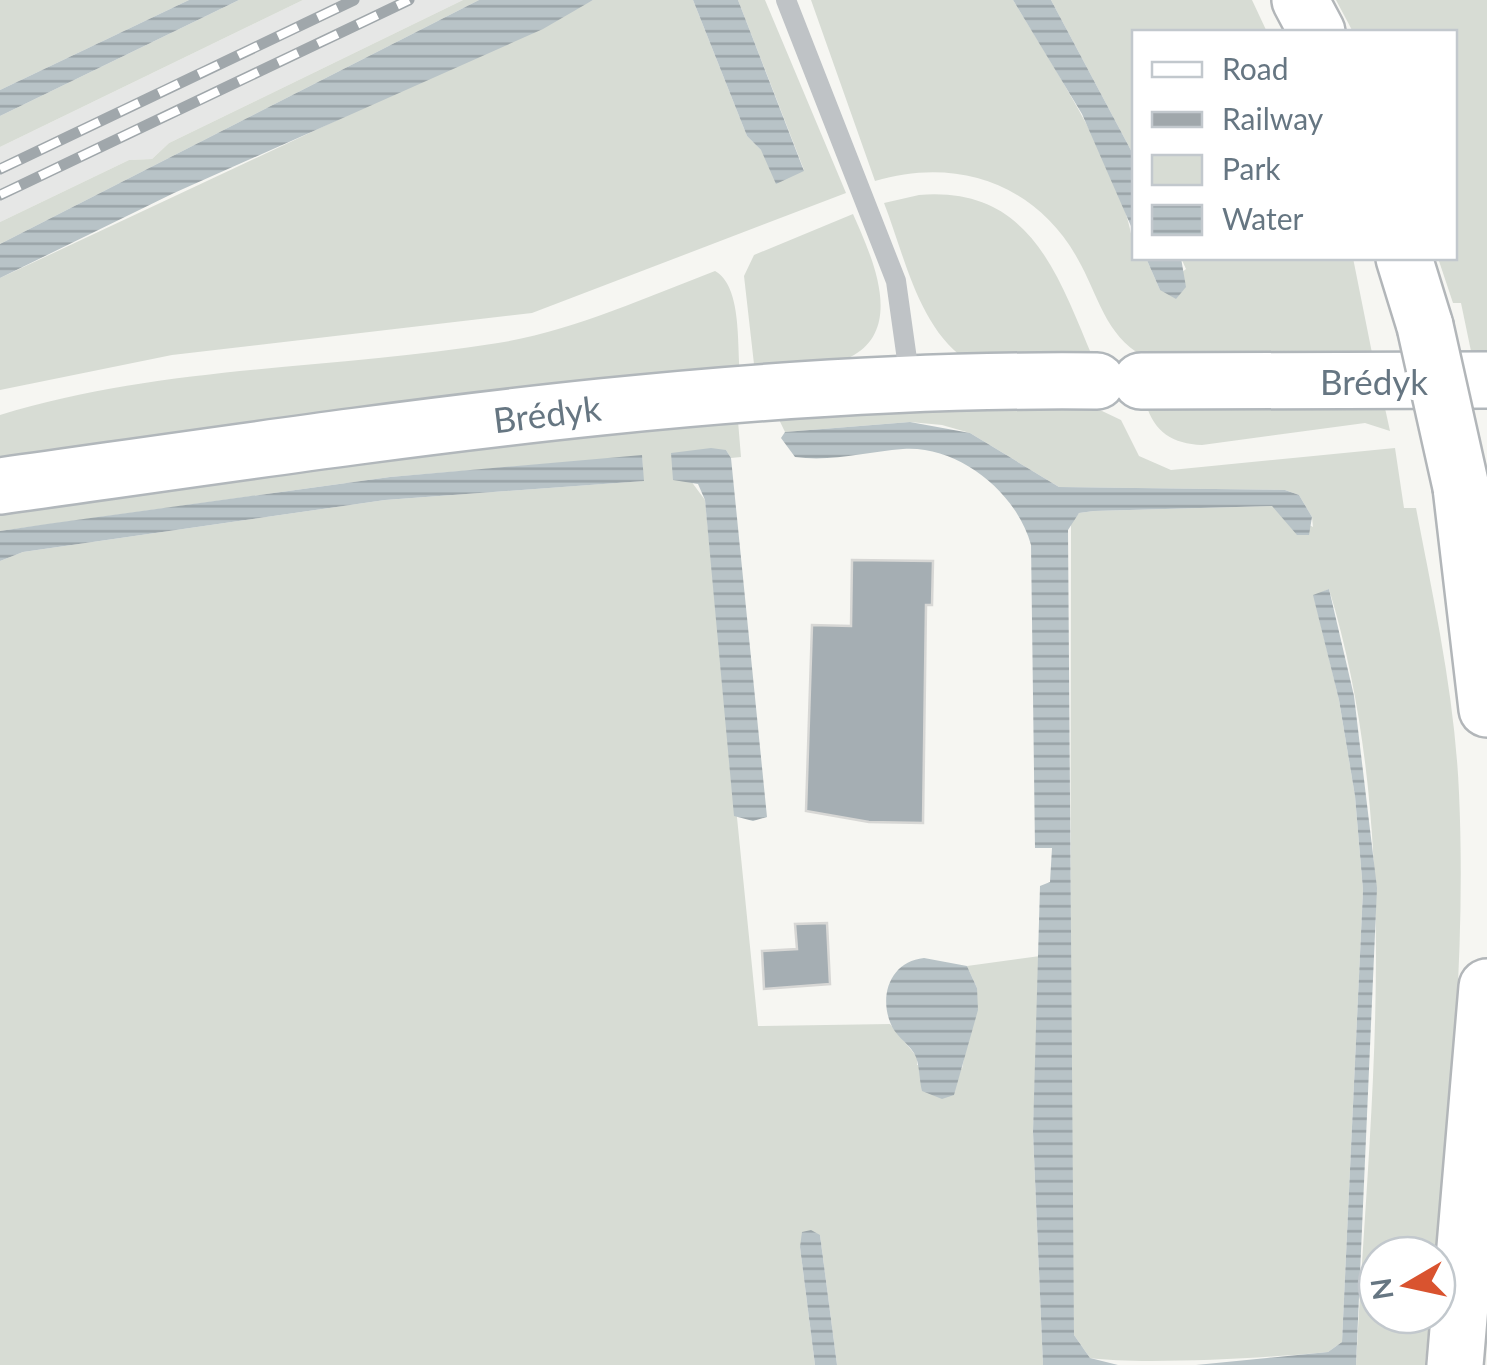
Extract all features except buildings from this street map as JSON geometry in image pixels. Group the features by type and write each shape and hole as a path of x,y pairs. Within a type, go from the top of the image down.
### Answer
{"main road":[{"path":"1300,0 1315,30"},
{"path":"1405,260 1425,326 1460,487 1487,708"},
{"name":"Brédyk","path":"0,486 659,399 910,381 1487,380"},
{"path":"1455,1365 1487,987"}],"lane":[{"path":"786,0 896,281 910,381"}],"shaded area":[{"path":"303,0 463,0 169,143 152,159 129,160 0,222 0,147"}],"green space":[{"path":"0,0 189,0 0,90"},
{"path":"239,0 303,0 0,147 0,116"},
{"path":"463,0 479,0 0,244 0,222 129,160 152,159 169,143"},
{"path":"593,0 693,0 747,136 761,150 804,170 738,0 765,0 846,193 532,313 172,355 0,390 0,278"},
{"path":"811,0 1013,0 1068,90 1105,162 1130,229 1132,260 1147,260 1160,290 1186,269 1182,260 1353,260 1374,363 1151,360 1115,332 1064,237 1020,197 966,175 906,174 875,181"},
{"path":"1051,0 1252,0 1266,30 1132,30 1132,152"},
{"path":"1336,0 1487,0 1487,356 1472,356 1461,303 1453,303 1439,260 1457,260 1457,30 1352,30"},
{"path":"919,195 957,196 988,205 1013,220 1034,241 1051,267 1093,358 965,359 949,345 935,328 914,288 884,203"},
{"path":"853,214 879,288 878,326 869,342 854,355 832,364 755,373 744,276 754,255"},
{"path":"715,271 724,278 734,302 740,373 0,465 0,415 123,386 436,352 526,338 608,313"},
{"path":"1383,399 1390,431 1365,423 1202,445 1166,435 1154,422 1146,404"},
{"path":"1081,401 1121,420 1139,456 1171,470 1395,448 1404,508 1416,508 1453,721 1461,851 1452,1082 1438,1235 1364,1235 1376,975 1374,877 1367,780 1353,684 1329,589 1314,596 1339,700 1355,796 1363,890 1342,1342 1328,1352 1140,1361 1090,1358 1074,1335 1070,1215 1071,521 1079,513 1094,511 1272,506 1313,527 1312,517 1299,495 1285,490 1059,487 970,433 942,425 910,422 785,432 773,407"},
{"path":"671,414 738,421 741,457 731,458 726,450 671,454 705,500 758,1026 890,1024 917,1057 917,1065 962,1069 977,988 967,966 1040,956 1033,1132 1043,1365 837,1365 820,1235 800,1247 815,1365 0,1365 0,561 23,552 385,500 643,481 642,456 390,477 0,531 0,505"},
{"path":"1358,1335 1428,1335 1425,1365 1356,1365"}],"water":[{"path":"189,0 239,0 0,116 0,90"},
{"path":"479,0 593,0 543,29 174,193 0,278 0,244"},
{"path":"693,0 738,0 804,171 776,184 761,150 747,136"},
{"path":"1013,0 1051,0 1132,152 1132,228 1082,114"},
{"path":"1147,260 1181,260 1186,287 1176,299 1160,290"},
{"path":"910,422 970,433 1059,487 1285,490 1299,495 1312,517 1309,535 1297,535 1272,506 1094,511 1079,513 1068,530 1074,1335 1090,1358 1118,1365 1043,1365 1033,1132 1040,886 1050,882 1052,848 1035,848 1031,545 1024,526 999,491 983,476 945,455 903,449 836,457 795,457 781,438 785,432"},
{"path":"726,450 731,458 767,817 753,821 734,816 705,500 698,484 673,480 671,453"},
{"path":"642,455 644,481 385,500 23,552 0,561 0,531 390,477"},
{"path":"1329,589 1354,696 1377,888 1362,1235 1357,1235 1356,1365 1196,1365 1328,1352 1342,1342 1363,890 1355,796 1339,700 1313,595"},
{"path":"924,958 967,966 977,988 978,1010 954,1095 942,1099 922,1091 916,1057 895,1031 887,1011 887,990 896,972 913,960"},
{"path":"811,1230 820,1235 837,1365 815,1365 800,1247 802,1232"}],"railway":[{"path":"0,169 354,0"},
{"path":"0,195 409,0"}]}
